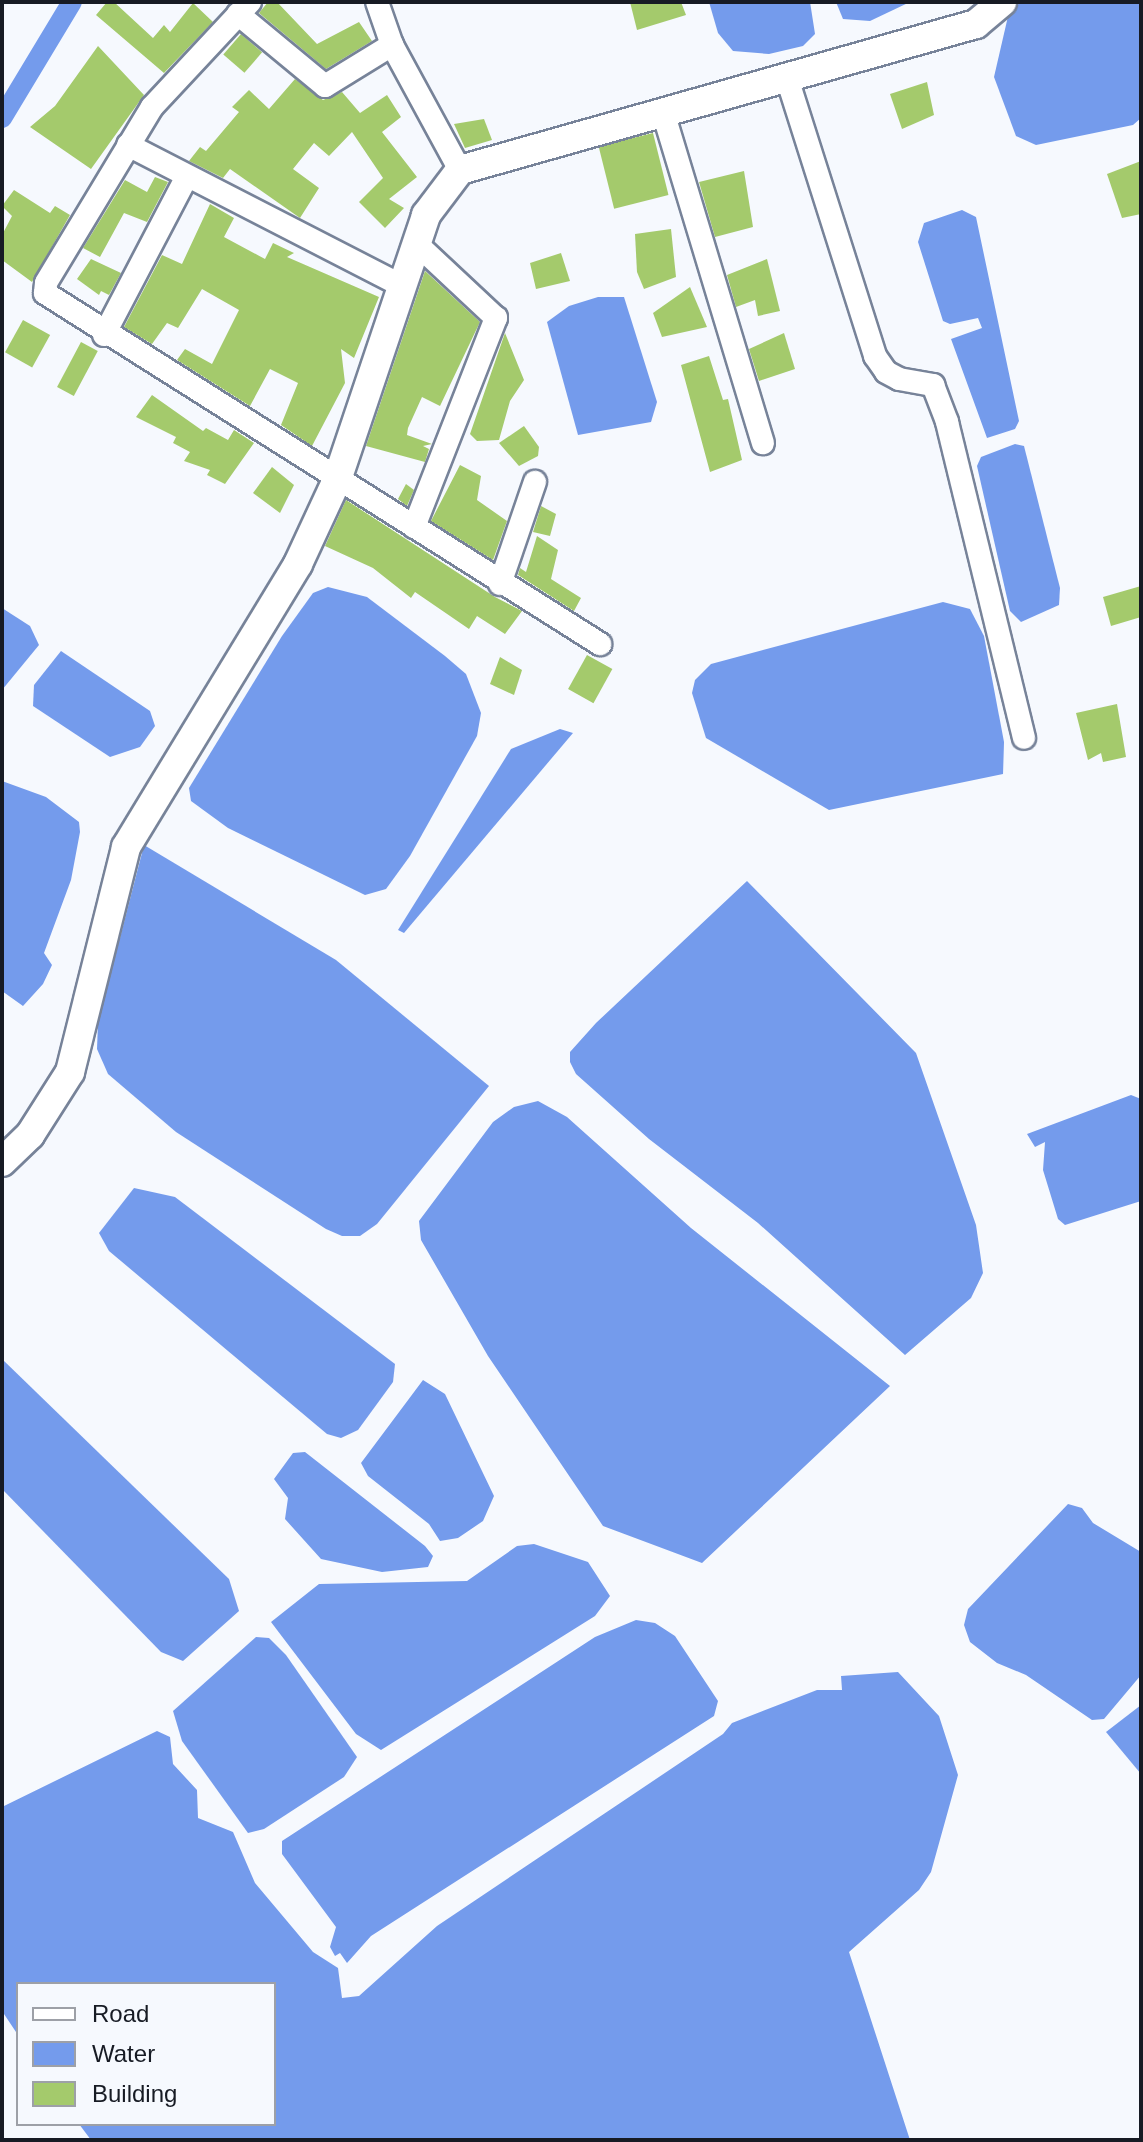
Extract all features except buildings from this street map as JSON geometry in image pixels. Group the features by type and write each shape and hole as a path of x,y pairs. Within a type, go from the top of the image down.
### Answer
{"street":[{"path":"377,2 392,45 460,170"},
{"path":"2,1162 30,1135 70,1072 126,847 298,564 337,480 426,215 460,170 976,24 1002,2"},
{"path":"392,45 325,86 244,8 152,107 46,283 45,293 104,335 600,644"},
{"path":"787,78 875,356 886,372 899,379 933,385 947,422 1024,738"},
{"path":"663,112 763,443"},
{"path":"128,145 404,287"},
{"path":"104,335 187,176"},
{"path":"414,527 496,318 417,244"},
{"path":"500,584 535,482"}],"water":[{"path":"709,2 810,2 815,34 803,46 769,54 733,51 718,33"},
{"path":"836,2 910,2 870,21 843,19"},
{"path":"1021,2 1141,2 1141,118 1133,125 1036,145 1016,136 994,77 1009,12"},
{"path":"962,210 976,217 1019,421 1015,429 987,438 951,339 982,328 978,318 950,324 943,321 918,242 924,223"},
{"path":"598,297 624,297 657,402 651,422 578,435 547,322 569,306"},
{"path":"1015,444 1024,446 1060,588 1059,605 1021,622 1010,611 977,466 981,457"},
{"path":"328,587 367,597 445,656 466,674 481,713 477,736 410,856 386,889 365,895 228,828 191,801 189,788 282,636 313,593"},
{"path":"943,602 970,609 984,636 1004,742 1003,774 829,810 706,738 692,693 695,680 711,664"},
{"path":"2,608 30,626 39,645 2,690"},
{"path":"61,651 150,711 155,726 140,747 110,757 33,706 34,685"},
{"path":"560,729 573,733 404,933 398,930 511,749"},
{"path":"2,781 46,797 79,822 80,832 71,880 44,953 52,965 43,984 23,1006 2,991"},
{"path":"144,845 336,960 489,1086 377,1224 360,1236 342,1236 326,1229 176,1132 108,1074 97,1049 98,1023"},
{"path":"747,881 916,1053 976,1225 983,1273 971,1298 905,1355 758,1223 649,1139 576,1074 570,1062 570,1052 596,1023"},
{"path":"1131,1095 1141,1099 1141,1201 1065,1225 1058,1219 1043,1170 1045,1142 1035,1147 1027,1134"},
{"path":"538,1101 567,1117 691,1228 890,1386 702,1563 603,1526 488,1356 421,1240 419,1221 493,1122 514,1107"},
{"path":"134,1188 175,1197 395,1364 393,1382 358,1430 341,1438 327,1434 109,1251 99,1233"},
{"path":"2,1359 229,1579 239,1611 183,1661 161,1652 2,1489"},
{"path":"423,1380 445,1394 494,1496 483,1521 458,1538 440,1541 429,1524 368,1476 361,1463"},
{"path":"305,1452 425,1546 433,1556 428,1567 382,1572 321,1559 285,1519 288,1498 274,1479 293,1453"},
{"path":"1068,1504 1082,1508 1093,1523 1141,1552 1141,1675 1104,1719 1092,1720 1026,1675 997,1663 970,1642 964,1625 968,1609"},
{"path":"534,1544 588,1562 610,1596 595,1616 381,1750 356,1734 271,1622 319,1584 467,1581 517,1546"},
{"path":"636,1620 655,1623 675,1636 718,1701 714,1716 371,1936 347,1963 340,1953 335,1956 330,1947 336,1927 282,1854 282,1841 595,1637"},
{"path":"256,1637 269,1638 286,1655 357,1757 344,1777 264,1829 248,1833 182,1741 173,1711"},
{"path":"898,1672 939,1716 958,1775 931,1872 919,1890 849,1952 910,2140 91,2140 80,2126 276,2126 276,1982 16,1982 16,2032 2,2011 2,1807 157,1731 170,1737 173,1764 197,1790 198,1818 233,1832 255,1883 313,1952 338,1968 342,1998 359,1996 437,1926 723,1734 732,1723 817,1690 842,1690 841,1676"},
{"path":"1141,1705 1141,1774 1106,1732"}],"waterway":[{"path":"2,118 72,2"}]}
